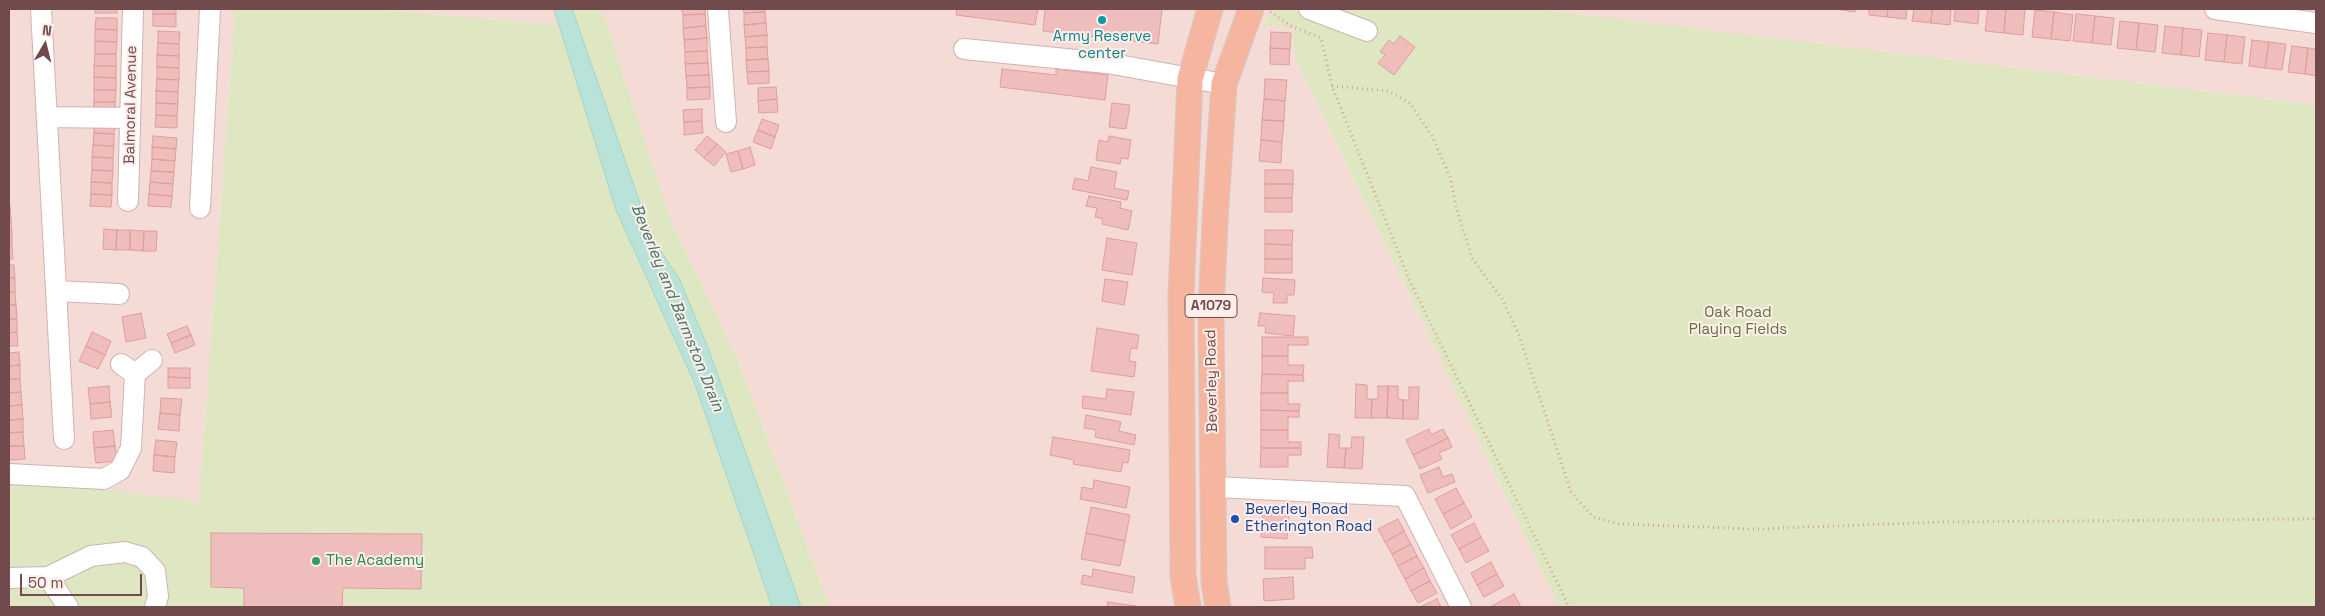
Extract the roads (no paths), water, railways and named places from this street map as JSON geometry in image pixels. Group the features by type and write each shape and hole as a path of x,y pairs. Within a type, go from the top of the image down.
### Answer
{"main road":[{"name":"Beverley Road","path":"1188,607 1183,576 1180,295 1190,79 1210,9"},
{"name":"Beverley Road","path":"1218,607 1214,582 1211,314 1215,221 1224,84 1251,9"},
{"path":"1184,219 1215,221"},
{"path":"1182,415 1212,414"},
{"path":"1183,556 1214,554"}],"street":[{"path":"42,9 64,439"},
{"name":"Balmoral Avenue","path":"128,201 133,9"},
{"path":"200,208 210,9"},
{"path":"718,9 726,122"},
{"path":"1309,9 1366,31"},
{"path":"2216,9 2316,23"},
{"path":"964,49 1107,63 1224,84"},
{"path":"47,118 130,118"},
{"path":"56,291 119,294"},
{"path":"9,474 104,479 120,470 131,448 128,369 152,360"},
{"path":"1214,487 1405,496 1461,607"},
{"path":"9,578 48,576 91,556 125,552 142,557 155,571 158,596 155,607"},
{"path":"48,576 68,607"}],"water":[{"name":"Beverley and Barmston Drain","path":"554,9 572,9 653,240 679,278 708,348 801,607 772,607 695,384 616,210"}],"place":[{"name":"Army Reserve center","path":"1102,20"},
{"name":"Beverley Road Etherington Road","path":"1235,519"},
{"name":"The Academy","path":"316,561"}],"park label":[{"name":"Oak Road Playing Fields","path":"1738,322"}]}
